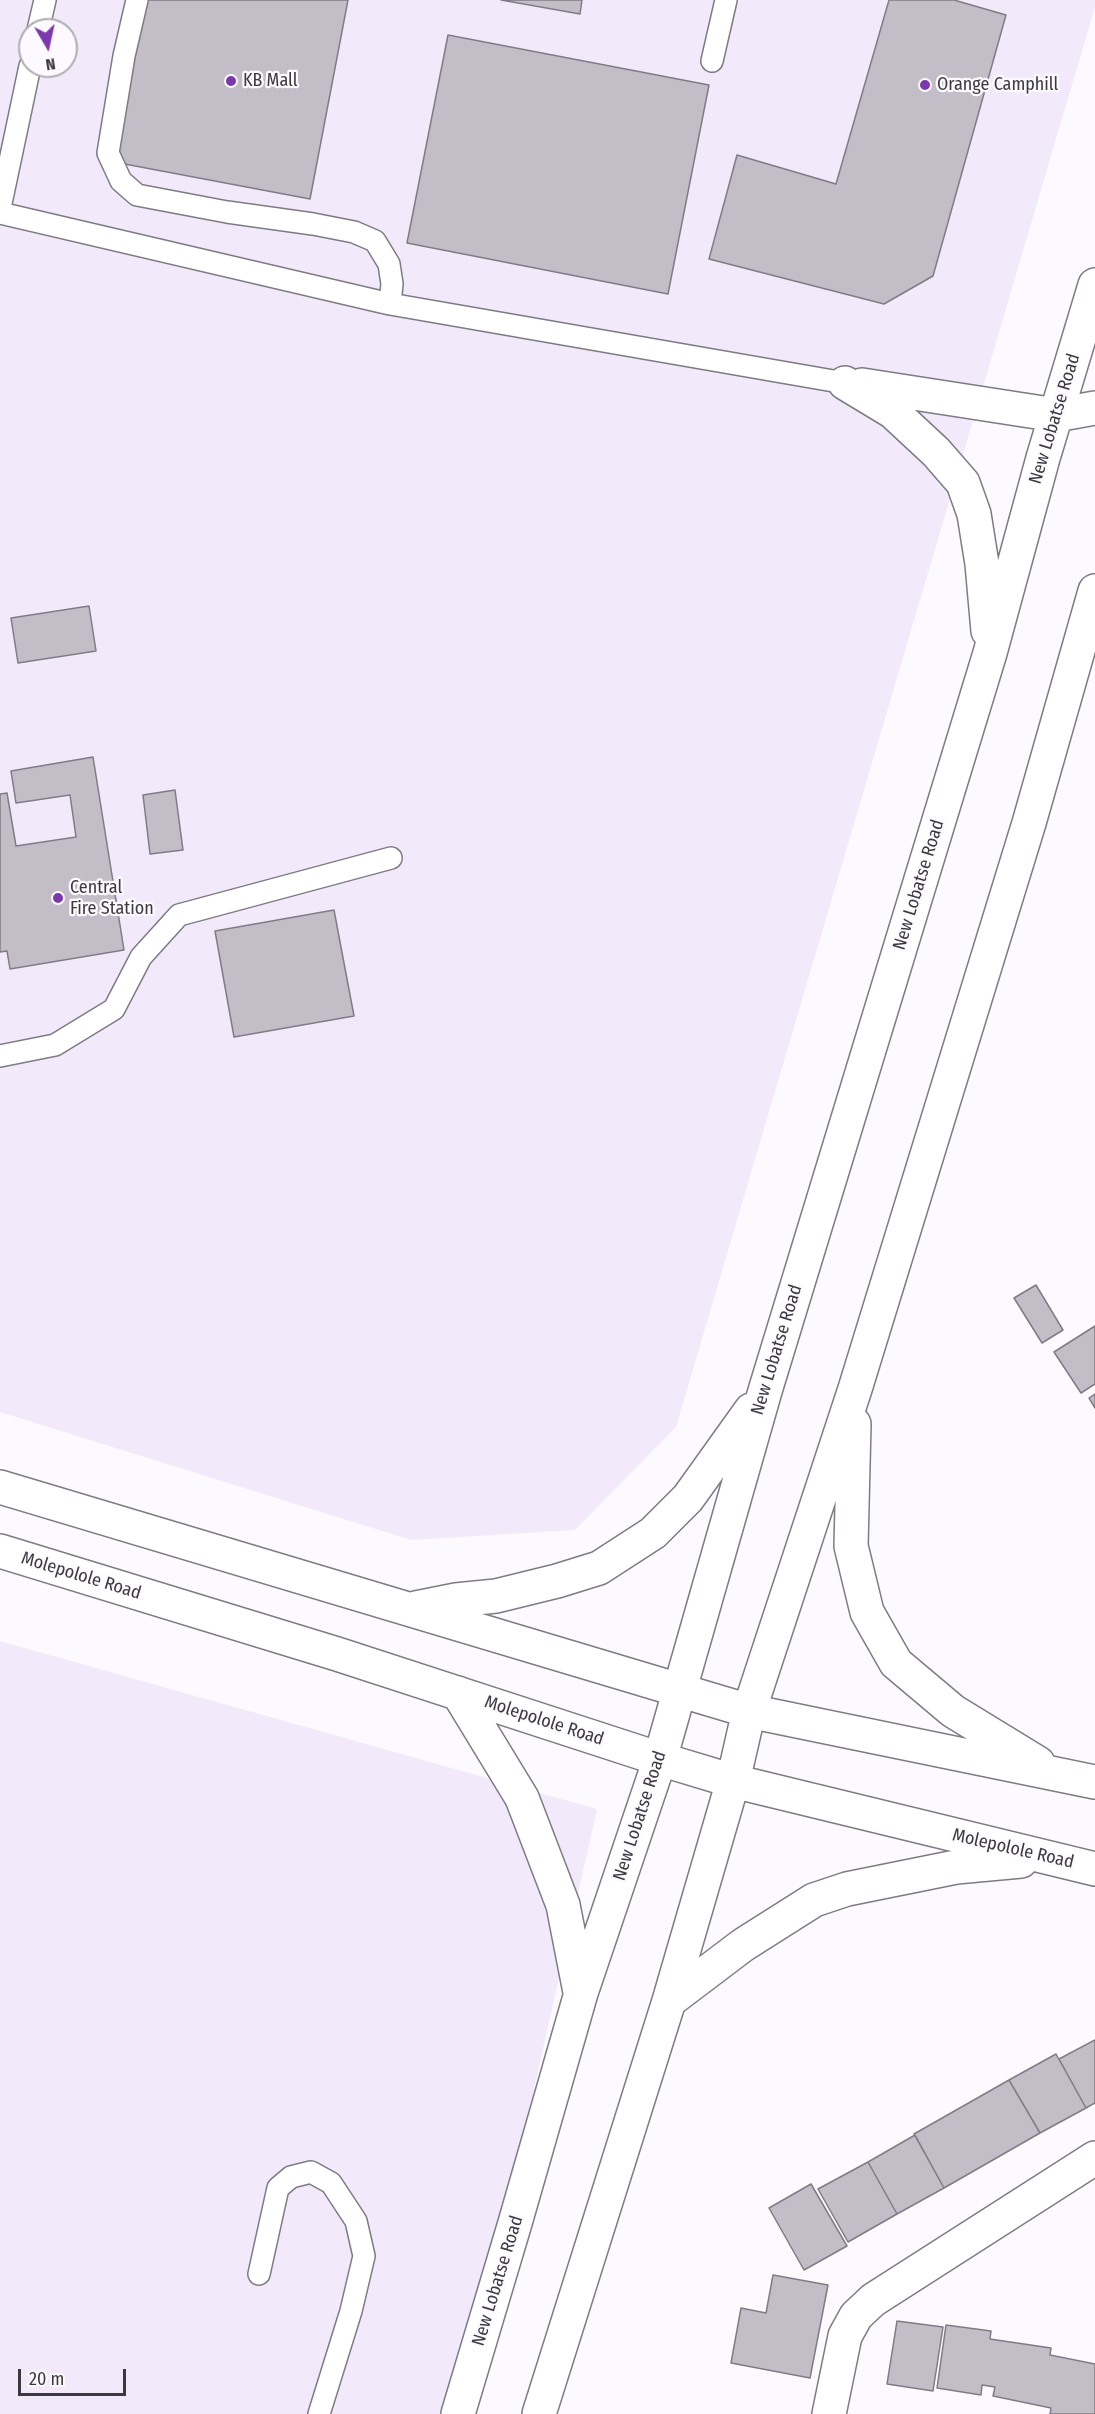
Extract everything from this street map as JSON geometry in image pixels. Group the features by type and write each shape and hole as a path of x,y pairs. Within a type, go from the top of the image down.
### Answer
{"main road":[{"name":"New Lobatse Road","path":"458,2414 580,1994 660,1759 765,1391 990,653 1042,458 1095,285"},
{"path":"845,383 1056,415 1095,408"},
{"path":"845,383 893,412 936,452 963,483 974,514 979,544 990,653"},
{"path":"539,2414 669,2001 733,1781 749,1711 855,1389 1029,823 1095,591"},
{"path":"855,1389 851,1546 867,1612 896,1663 953,1711 1057,1775"},
{"path":"411,1608 496,1596 599,1568 653,1533 688,1498 765,1391"},
{"path":"0,1487 411,1608 749,1711 1095,1782"},
{"name":"Molepolole Road","path":"0,1551 733,1781 1095,1869"},
{"path":"458,1693 522,1798 563,1905 580,1994"},
{"path":"669,2001 743,1945 814,1900 847,1889 956,1867 1047,1858"},
{"path":"829,2414 845,2336 856,2316 873,2300 1095,2158"}],"lane":[{"path":"41,18 45,0"},
{"path":"136,0 108,153 120,181 137,195 227,212 313,224 354,232 375,241 389,264 392,284 390,304"},
{"path":"712,61 726,0"},
{"path":"0,208 27,78"},
{"path":"0,213 390,304 845,383"},
{"path":"0,1056 56,1045 114,1009 141,957 179,915 391,858"},
{"path":"259,2274 278,2188 291,2177 310,2172 331,2183 356,2221 364,2256 351,2311 319,2414"}],"shaded area":[{"path":"0,0 1095,0 1095,7 676,1427 575,1530 411,1540 0,1412"},
{"path":"0,1641 597,1809 461,2414 0,2414"}],"building":[{"name":"KB Mall","path":"146,0 348,0 310,199 114,162"},
{"path":"501,0 582,0 580,14"},
{"name":"Orange Camphill","path":"889,0 954,0 1006,15 933,276 884,304 709,259 737,155 836,184"},
{"path":"448,35 709,85 668,294 407,243"},
{"path":"89,606 96,651 18,663 11,618"},
{"name":"Central Fire Station","path":"93,757 124,950 10,969 7,951 0,952 0,794 7,793 16,846 76,837 70,795 16,803 11,771"},
{"path":"175,790 183,850 150,854 143,795"},
{"path":"334,910 354,1016 234,1037 215,931"},
{"path":"1036,1285 1063,1330 1042,1343 1014,1298"},
{"path":"1095,1326 1095,1384 1081,1393 1054,1352"},
{"path":"1095,1394 1095,1408 1089,1398"},
{"path":"1095,2040 1095,2103 1086,2108 1059,2059"},
{"path":"1056,2054 1086,2108 1040,2133 1009,2080"},
{"path":"1009,2080 1040,2133 944,2188 914,2134"},
{"path":"915,2135 944,2188 897,2214 868,2162"},
{"path":"868,2162 897,2214 848,2242 818,2189"},
{"path":"811,2184 847,2246 804,2270 769,2208"},
{"path":"773,2275 828,2285 810,2378 731,2363 741,2308 766,2313"},
{"path":"897,2321 943,2327 933,2391 887,2384"},
{"path":"946,2325 991,2331 990,2339 1051,2348 1050,2355 1095,2364 1095,2414 1050,2414 1051,2408 993,2396 995,2387 982,2385 981,2395 937,2388"}],"place":[{"name":"KB Mall","path":"231,81"},
{"name":"Orange Camphill","path":"925,85"},
{"name":"Central Fire Station","path":"58,898"}]}
